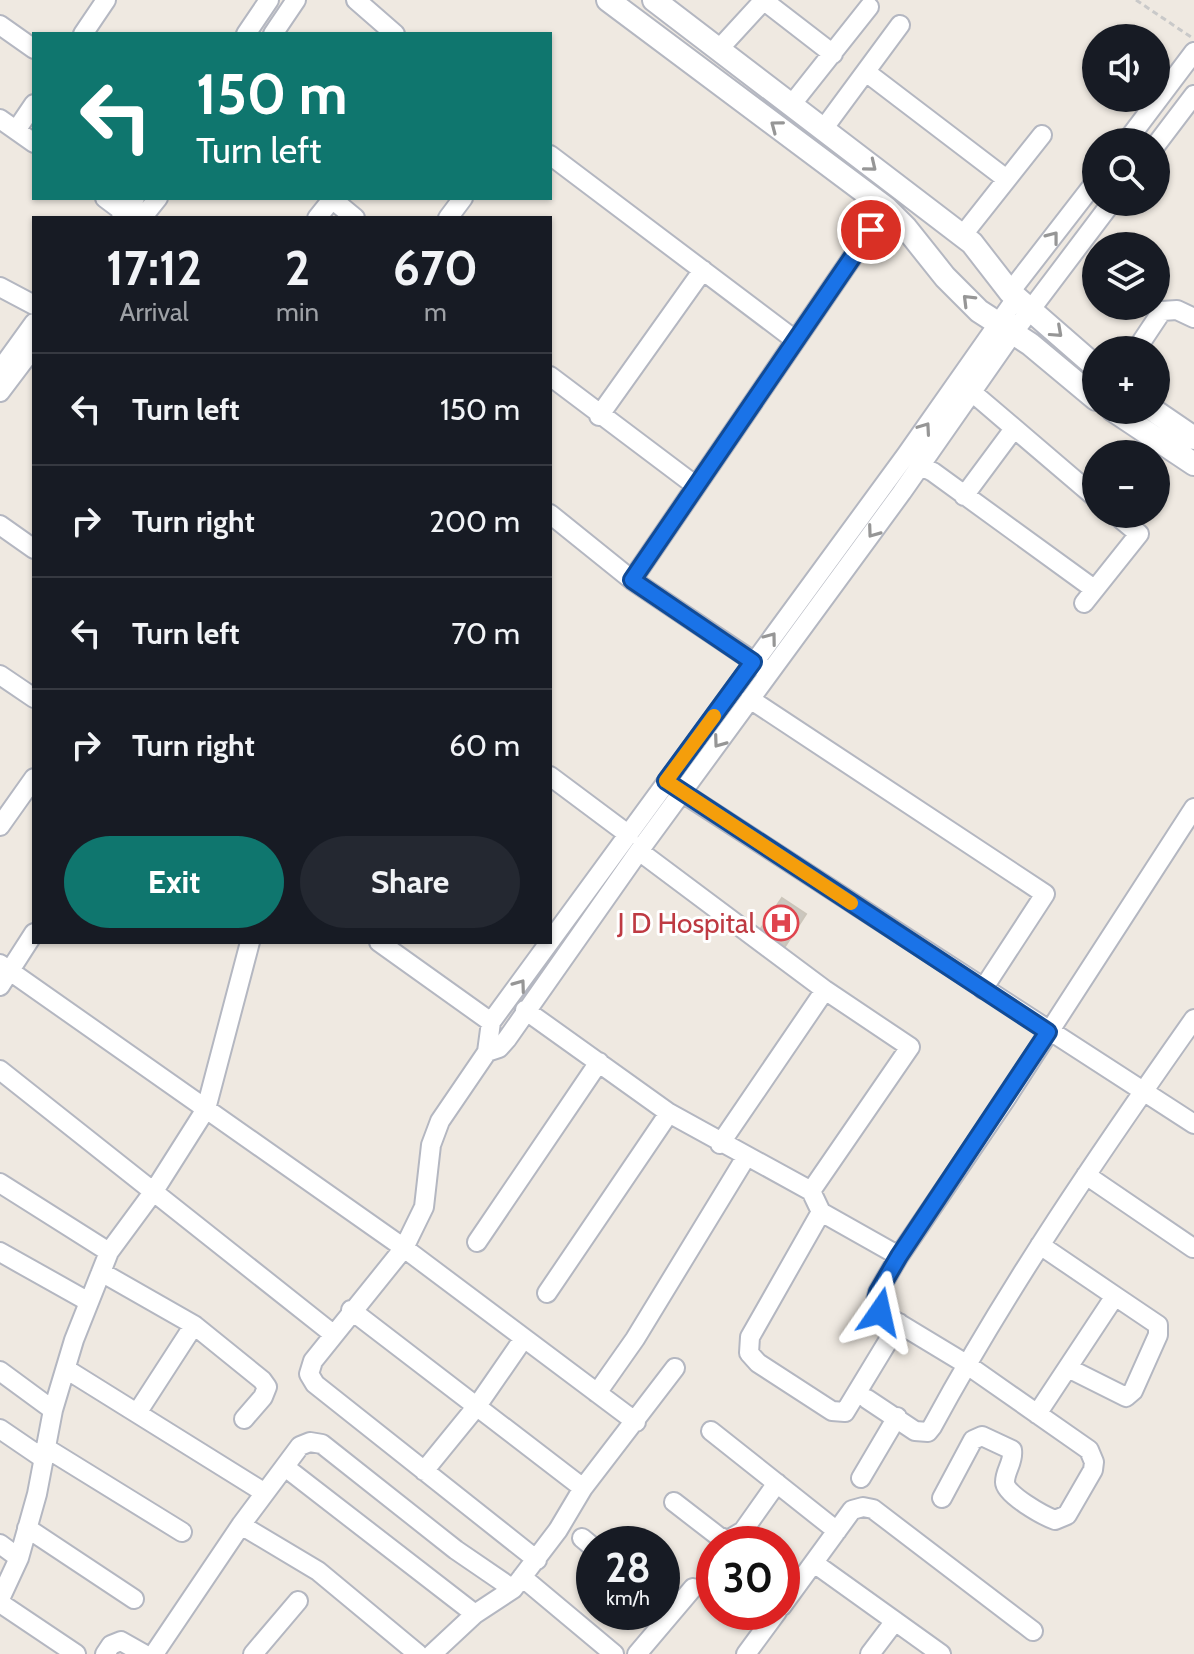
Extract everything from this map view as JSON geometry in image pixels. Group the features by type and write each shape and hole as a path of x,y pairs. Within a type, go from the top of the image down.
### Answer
{"street":[{"path":"84,32 106,0"},
{"path":"247,32 269,0"},
{"path":"274,32 296,0"},
{"path":"356,0 393,32"},
{"path":"654,0 972,243 1019,299 1082,355"},
{"path":"719,49 764,0 833,54"},
{"path":"621,4 886,208 945,277 979,311 1082,388"},
{"path":"792,104 869,7"},
{"path":"0,25 32,48"},
{"path":"824,128 900,25"},
{"path":"1137,128 1194,52"},
{"path":"866,72 1005,178"},
{"path":"1169,128 1194,95"},
{"path":"17,129 32,107"},
{"path":"0,119 32,141"},
{"path":"962,236 1042,135"},
{"path":"552,157 795,340"},
{"path":"109,200 131,212 154,200"},
{"path":"319,216 331,200"},
{"path":"333,200 353,216"},
{"path":"487,1052 499,1048 507,1039 639,851 973,393 1019,299 1082,202"},
{"path":"632,580 886,208"},
{"path":"1019,299 1099,216"},
{"path":"599,416 703,270"},
{"path":"0,287 32,304"},
{"path":"1145,336 1162,311 1177,310 1194,317"},
{"path":"0,370 32,326"},
{"path":"552,939 906,455 1005,328"},
{"path":"0,392 32,350"},
{"path":"552,378 696,486"},
{"path":"973,393 1082,487"},
{"path":"1170,422 1194,438"},
{"path":"1134,424 1194,464"},
{"path":"964,496 1013,430"},
{"path":"921,466 933,472 1089,596 1139,534 1132,528"},
{"path":"552,516 632,580 770,672"},
{"path":"0,525 32,548"},
{"path":"0,675 32,697"},
{"path":"750,699 1045,894 983,989"},
{"path":"552,777 629,835"},
{"path":"0,826 32,781"},
{"path":"666,781 1194,1124"},
{"path":"942,1498 973,1440 982,1436 1012,1450 1012,1462 1005,1482 1008,1492 1050,1519 1067,1515 1093,1470 1093,1455 966,1364 880,1312 875,1304 878,1292 899,1256 1194,808"},
{"path":"639,851 825,990 910,1047 811,1191"},
{"path":"32,936 4,974 206,1109 404,1248 636,1422"},
{"path":"76,1654 0,1601 19,1558 53,1410 89,1302 109,1252 154,1191 206,1109 249,944"},
{"path":"382,944 491,1022"},
{"path":"537,1560 315,1384 309,1374 313,1361 351,1310 404,1248 424,1207 431,1145 440,1121 487,1052 491,1022 549,944"},
{"path":"720,1144 825,990"},
{"path":"525,1010 669,1113 720,1144 811,1191 821,1212 899,1256"},
{"path":"867,1399 915,1431 928,1432 1040,1245 1194,1019"},
{"path":"477,1242 599,1062"},
{"path":"0,1070 333,1334"},
{"path":"547,1293 669,1113"},
{"path":"597,1393 635,1339 746,1157"},
{"path":"1086,1175 1193,1248"},
{"path":"0,1183 109,1252"},
{"path":"821,1212 750,1337 749,1353 758,1363 832,1411 845,1412 899,1323"},
{"path":"1040,1245 1158,1325 1158,1335 1133,1391 1126,1397 1068,1368"},
{"path":"0,1252 89,1302"},
{"path":"101,1272 194,1325 267,1387 263,1397 244,1419"},
{"path":"1037,1414 1115,1296"},
{"path":"351,1310 583,1488"},
{"path":"137,1413 194,1325"},
{"path":"424,1471 477,1406 524,1338"},
{"path":"432,1654 475,1614 518,1583 537,1560 583,1488 675,1368"},
{"path":"66,1369 265,1493"},
{"path":"0,1371 53,1410"},
{"path":"861,1478 897,1417"},
{"path":"0,1429 182,1532"},
{"path":"711,1431 837,1531"},
{"path":"154,1654 241,1525 300,1446 310,1442 322,1444 456,1550 518,1583 614,1654"},
{"path":"285,1467 475,1614"},
{"path":"674,1502 718,1536 728,1540 743,1531 777,1483"},
{"path":"800,1582 852,1510 863,1507 873,1509 1033,1631"},
{"path":"241,1525 318,1571 418,1654"},
{"path":"27,1528 134,1599"},
{"path":"0,1544 19,1558"},
{"path":"814,1563 941,1654"},
{"path":"680,1599 693,1588"},
{"path":"253,1654 298,1601"},
{"path":"870,1654 895,1621"},
{"path":"637,1654 653,1630"},
{"path":"746,1654 764,1630"},
{"path":"105,1654 111,1645 121,1641 144,1654"}],"path":[{"path":"1136,0 1194,39"}],"building":[{"path":"782,898 806,914 780,954 755,937"}],"slow traffic":[{"path":"714,716 666,781 851,903"}],"place":[{"name":"J D Hospital","path":"781,923"}],"route":[{"path":"871,230 632,580 753,662 666,781 1048,1032 899,1256 878,1292 875,1304 880,1312"}]}
